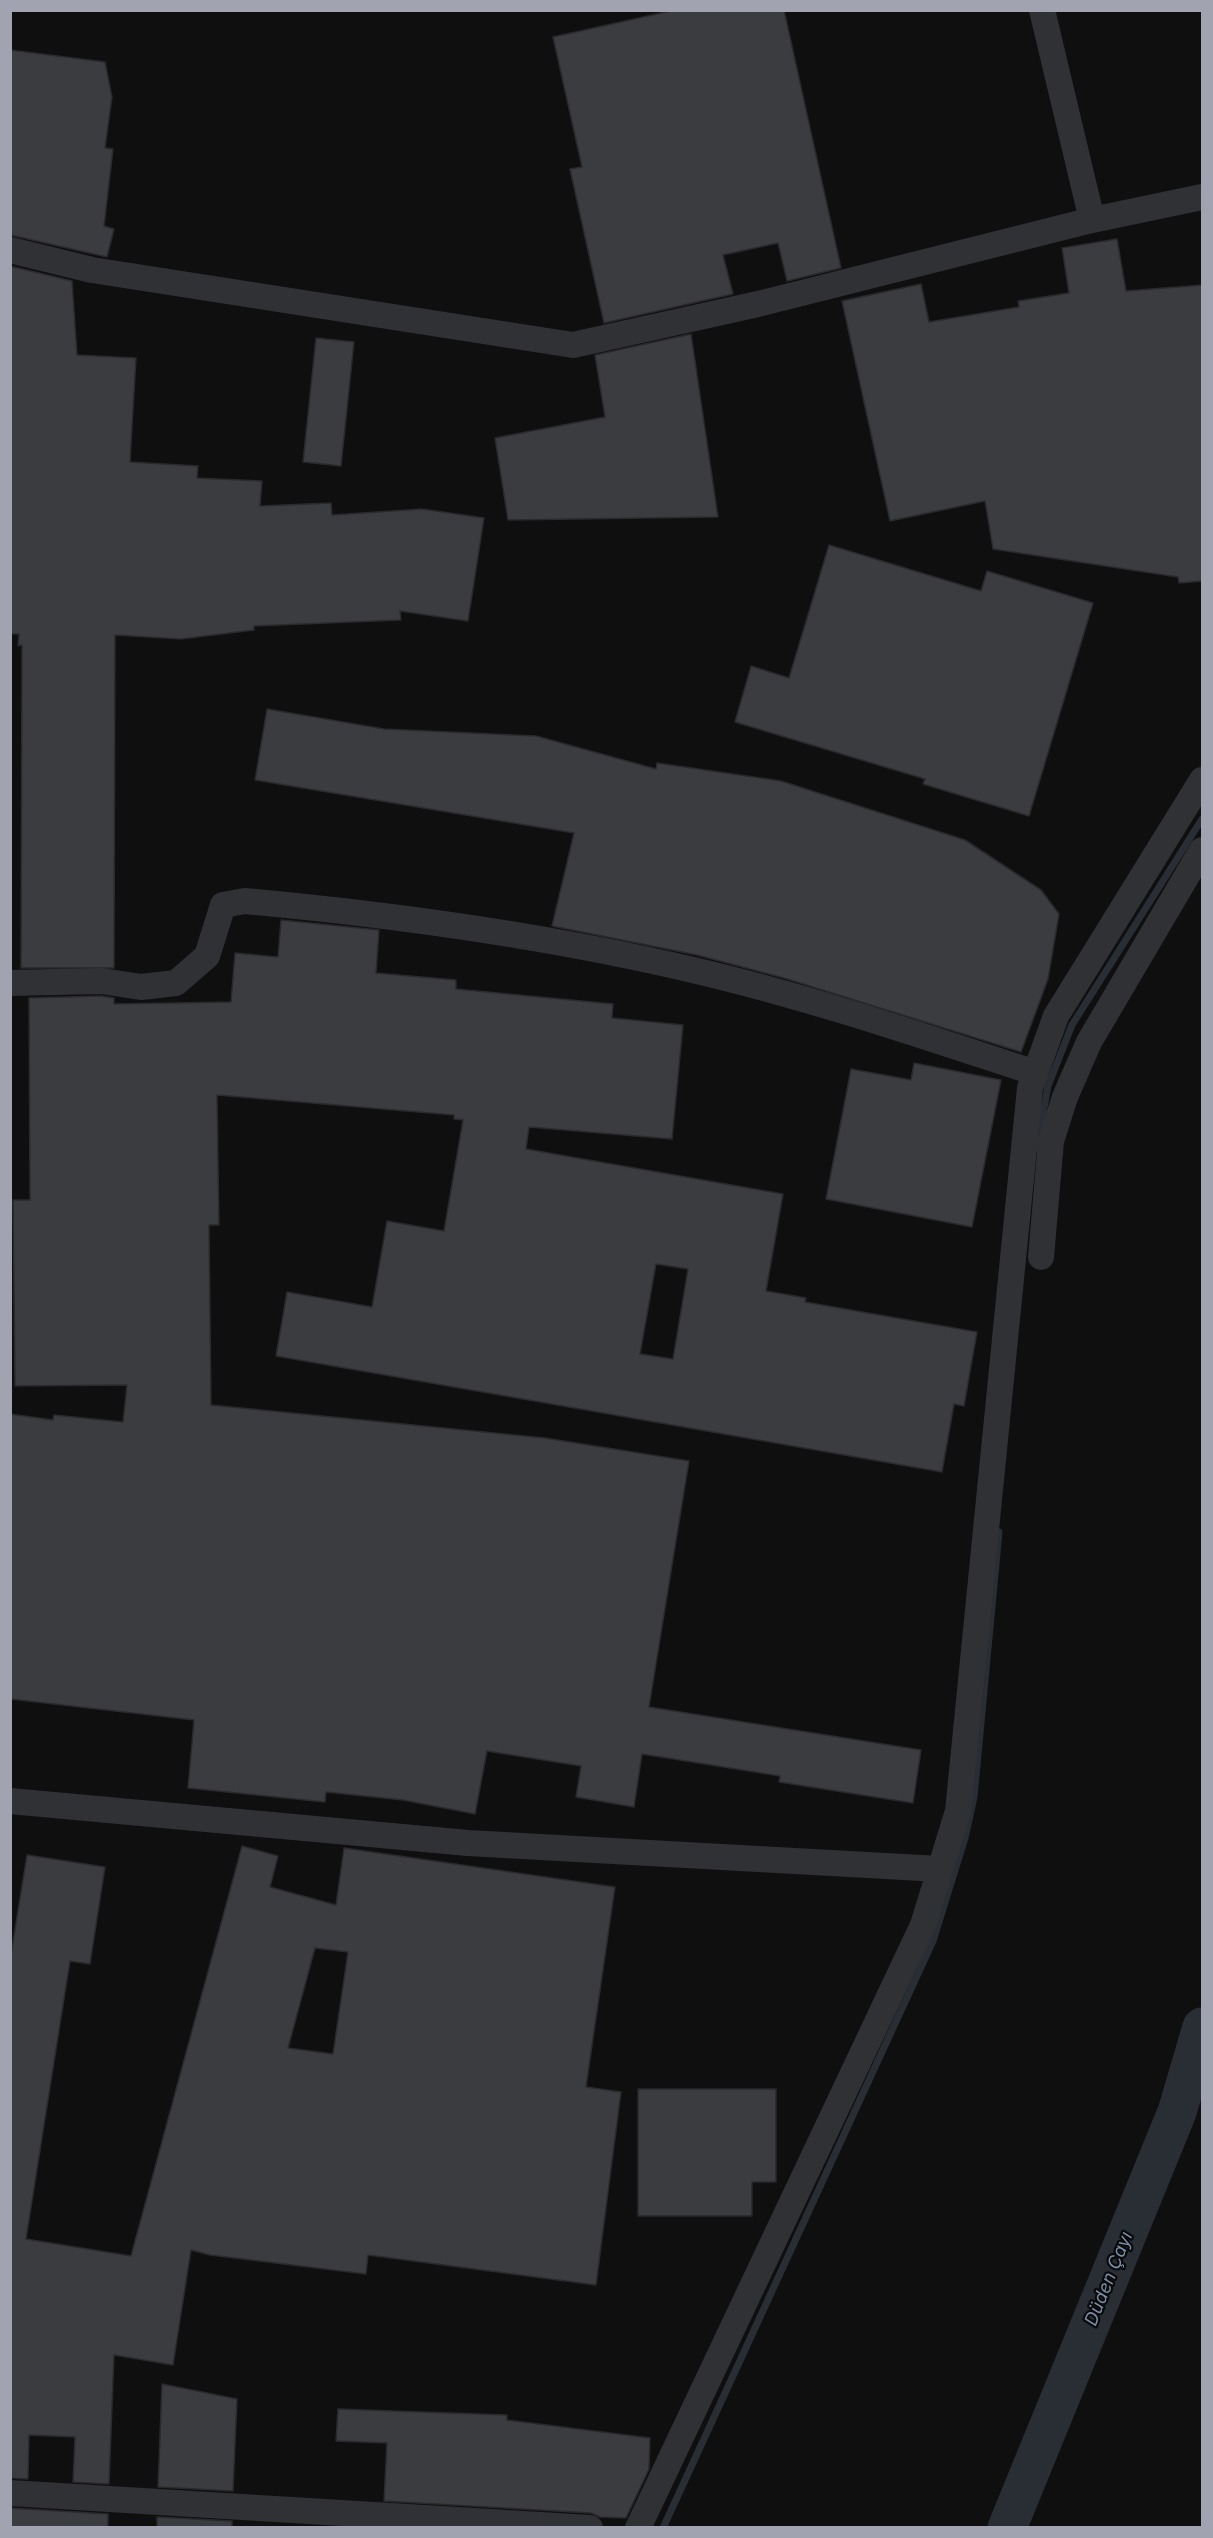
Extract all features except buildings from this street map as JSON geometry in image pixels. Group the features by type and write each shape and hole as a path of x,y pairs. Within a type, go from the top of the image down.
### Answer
{"street":[{"path":"1042,10 1092,220"},
{"path":"10,250 92,270 573,345 758,304 1092,220 1203,197"},
{"path":"1041,1257 1050,1141 1065,1097 1140,912 1203,780"},
{"path":"638,2528 923,1925 958,1811 1014,1229 1030,1088 1056,1016 1140,912 1203,850"},
{"path":"10,983 102,981 141,987 176,983 207,956 223,905 245,901 385,914 576,945 684,968 876,1021 1036,1073"},
{"path":"10,1801 468,1843 940,1869"},
{"path":"10,2493 590,2528"}],"waterway":[{"path":"1037,1148 1048,1086 1072,1025 1202,819"},
{"path":"663,2528 933,1941 965,1838 974,1797 999,1532"},
{"name":"Düden Çayı","path":"1007,2528 1177,2112 1202,2027"}]}
